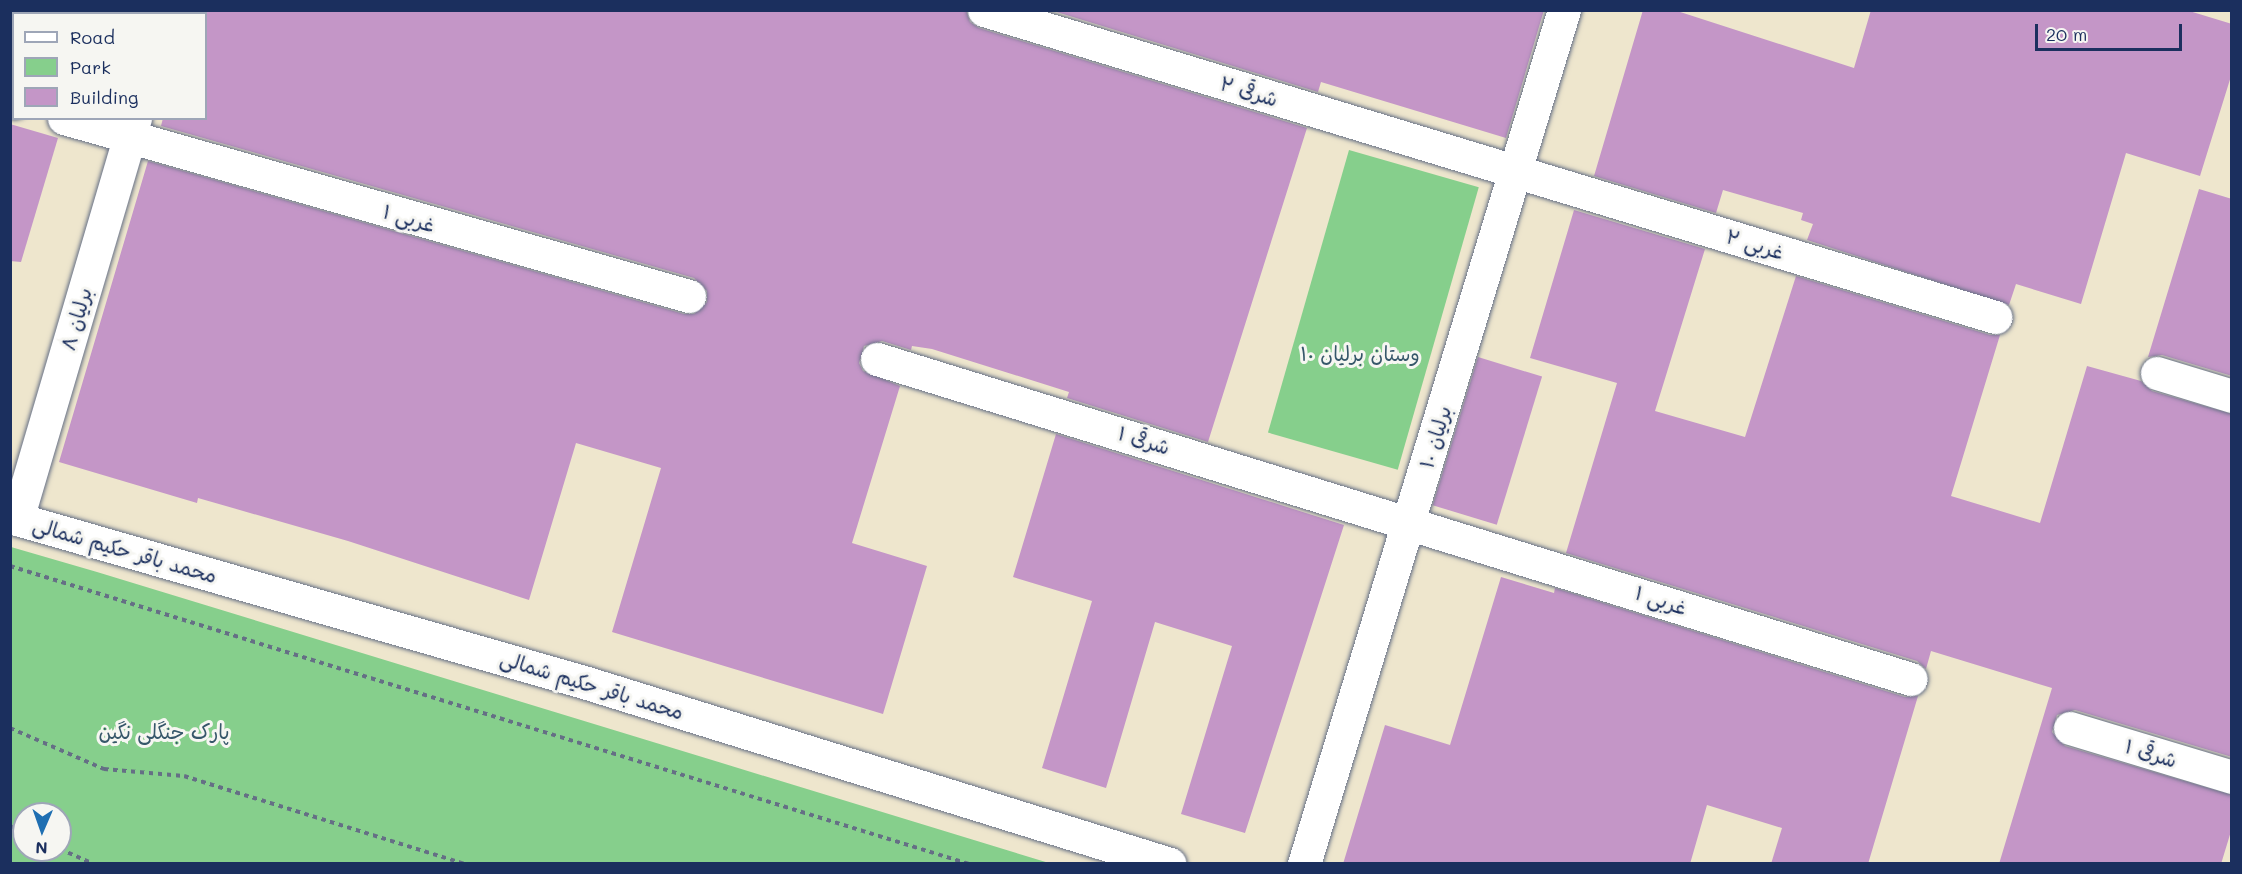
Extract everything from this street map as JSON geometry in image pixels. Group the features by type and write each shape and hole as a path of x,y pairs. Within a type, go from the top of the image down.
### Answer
{"street":[{"name":"۲ شرقی","path":"984,10 1515,171"},
{"name":"برلیان ۱۰","path":"1304,864 1564,10"},
{"path":"76,120 132,129"},
{"name":"۱ غربی","path":"132,129 689,296"},
{"name":"برلیان ۸","path":"14,518 132,129"},
{"name":"۲ غربی","path":"1515,171 1995,317"},
{"name":"۱ شرقی","path":"877,359 1410,521"},
{"path":"2157,373 2232,396"},
{"name":"محمد باقر حکیم شمالی","path":"14,518 587,683 1170,864"},
{"name":"۱ غربی","path":"1410,521 1911,679"},
{"name":"۱ شرقی","path":"2070,728 2232,777"}],"path":[{"path":"10,566 969,864"},
{"path":"10,728 104,769 184,776 464,864"},
{"path":"72,854 93,864"}],"green space":[{"name":"وستان برلیان ۱۰","path":"1349,150 1479,187 1398,470 1268,433"},
{"name":"پارک جنگلی نگین","path":"11,547 97,572 1049,863 11,863"}],"building":[{"path":"206,10 966,10 970,22 979,28 1307,128 1208,442 1067,398 1069,392 932,349 912,346 911,350 882,341 864,346 859,363 863,371 900,386 852,543 927,566 883,714 612,632 661,468 576,443 529,600 348,541 198,498 197,503 59,462 148,161 684,314 694,314 707,302 707,291 694,278 161,126 162,120 207,120"},
{"path":"1050,10 1544,10 1506,138 1321,82 1318,92"},
{"path":"1643,10 1674,10 1854,68 1871,10 2186,10 2232,24 2232,73 2200,176 2126,153 2081,304 2016,284 2009,305 1807,240 1813,224 1801,220 1803,213 1723,190 1716,213 1594,176"},
{"path":"10,124 58,138 21,262 10,261"},
{"path":"2199,189 2232,199 2232,376 2162,355 2148,357"},
{"path":"1574,210 1705,249 1655,411 1745,437 1796,276 1990,335 2000,335 1951,496 2040,523 2087,366 2141,381 2152,391 2232,414 2232,757 2075,710 2057,715 2052,732 2065,746 2232,795 2232,828 2221,864 1999,864 2052,688 1931,651 1926,669 1917,661 1566,553 1617,383 1530,358"},
{"path":"1478,357 1542,377 1497,525 1433,505"},
{"path":"1056,434 1344,525 1245,833 1181,814 1232,646 1155,622 1106,788 1042,768 1092,601 1013,577"},
{"path":"1501,577 1554,593 1555,588 1905,697 1918,696 1868,864 1771,864 1782,828 1707,805 1690,864 1343,864 1385,725 1450,745"}]}
